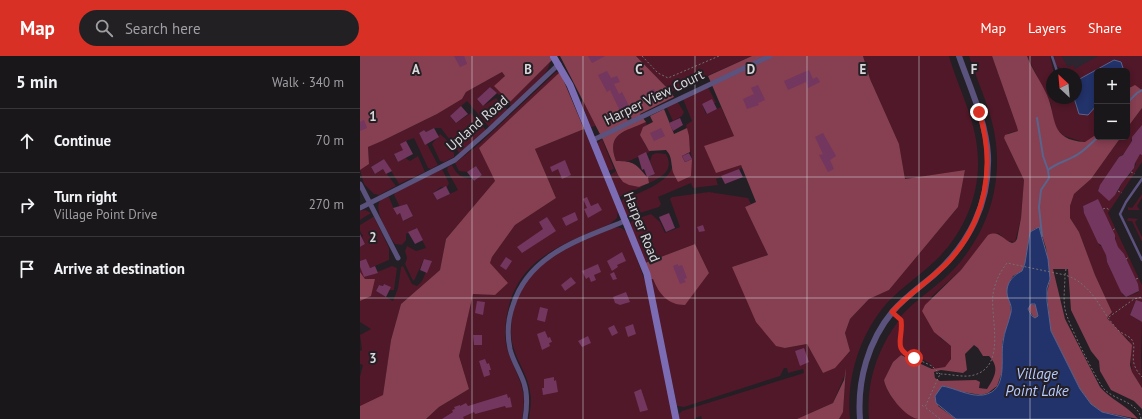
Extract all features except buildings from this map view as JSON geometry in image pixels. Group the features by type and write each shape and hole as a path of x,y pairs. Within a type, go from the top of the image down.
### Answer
{"main road":[{"name":"Harper Road","path":"553,56 570,85 647,274 676,419"}],"street":[{"name":"Harper View Court","path":"592,140 770,56"},
{"path":"860,419 859,401 863,369 878,332 892,312 910,294 948,262 957,251 970,232 983,201 988,168 986,139 983,125 959,56"},
{"name":"Upland Road","path":"360,208 455,160 490,130 558,64"},
{"path":"360,184 398,258"},
{"path":"525,419 527,405 526,388 512,355 508,332 511,310 519,289 531,271 549,256 560,249 625,221"}],"lane":[{"path":"1052,56 1056,68"},
{"path":"1142,179 1126,202 1120,214 1142,260"}],"path":[{"path":"642,56 658,74 668,78 719,56"},
{"path":"1131,172 1135,174"},
{"path":"1118,191 1122,193"},
{"path":"1103,209 1106,208 1110,210"},
{"path":"1126,258 1130,257"},
{"path":"936,373 973,375 982,371 990,364 994,344 994,293 1000,274 1010,261"},
{"path":"1007,263 1065,275 1082,283 1118,330 1133,341 1133,363 1142,377"},
{"path":"1066,269 1065,305 1067,317 1096,376 1109,393 1130,405 1138,412 1141,419"},
{"path":"1109,318 1134,299 1142,297"},
{"path":"892,312 901,320 900,343 902,352 932,366 940,374"},
{"path":"925,407 940,374"},
{"path":"922,405 940,419"}],"shaded area":[{"path":"360,56 549,56 552,60 510,102 494,86 505,76 502,72 466,92 462,99 437,114 368,147 369,164 360,170"},
{"path":"560,56 636,56 671,92 674,97 640,114 646,122 624,131 615,139 613,144 616,161 634,164 648,177 649,183 639,187 629,185 623,182 618,175 603,140"},
{"path":"636,56 752,56 671,92"},
{"path":"752,56 863,56 870,79 899,144 905,179 965,170 958,207 889,290 869,299 850,319 845,333 850,351 835,368 823,373 807,344 785,348 776,346 756,322 732,267 768,255 745,207 756,202 741,165 716,173 704,146 734,136 708,76"},
{"path":"863,56 949,56 975,133 978,161 976,189 967,216 961,228 945,251 887,303 869,328 862,343 853,372 850,388 850,419 839,419 843,411 846,372 833,403 797,419 702,419 701,416 693,419 679,419 679,414 682,411 804,373 803,369 788,373 787,368 784,368 780,376 684,407 677,406 651,279 653,279 657,288 684,305 709,273 695,244 645,263 630,223 633,220 651,214 660,222 665,233 680,227 670,199 672,197 709,192 748,198 751,204 745,207 768,255 732,267 785,348 807,344 823,373 850,352 845,333 850,319 869,299 889,290 958,207 965,170 905,179 899,144 870,79"},
{"path":"969,56 992,56 1017,127 1018,131 1009,133 1004,138 1024,180 1021,218 1015,242 1007,241 998,233 976,251 961,270 930,298 940,338 951,346 952,353 950,360 945,367 932,369 931,364 904,350 902,346 902,321 900,317 913,304 948,275 966,254 985,222 995,187 997,150 994,131 986,102"},
{"path":"992,56 1027,56 1046,93 1046,104 1050,104 1056,126 1065,137 1085,142 1094,136 1094,140 1119,140 1091,179 1074,194 1070,206 1070,218 1079,232 1095,275 1112,312 1107,318 1132,345 1130,365 1132,372 1142,388 1142,409 1134,401 1111,390 1100,371 1099,361 1091,351 1071,310 1068,269 1053,269 1065,319 1100,387 1109,396 1134,414 1138,419 1102,412 1091,404 1080,389 1050,329 1047,293 1050,279 1046,248 1040,229 1036,228 1030,232 1025,263 1022,271 1013,276 1009,283 1011,313 1002,343 1002,372 997,386 988,393 981,395 963,392 944,386 938,406 956,419 918,419 913,417 907,414 897,404 888,391 884,380 893,362 901,355 932,369 945,367 951,359 951,346 934,332 922,311 925,305 961,270 988,235 998,234 1012,243 1017,239 1021,218 1024,180 1004,138 1005,135 1018,131","holes":["974,345 983,356 989,356 995,368 994,376 987,389 979,388 980,382 976,380 940,381 935,378 934,372 941,370 963,373 967,370 965,354"]},
{"path":"1027,56 1050,56 1053,68 1046,68 1046,94"},
{"path":"1054,56 1061,56 1068,67 1073,65 1074,68 1060,68 1056,66"},
{"path":"1058,56 1102,56 1081,68 1067,68"},
{"path":"1098,56 1142,56 1142,90 1134,86 1130,87 1130,68 1123,68 1114,60 1100,68 1094,68 1094,71 1082,78 1082,68 1077,68"},
{"path":"550,62 548,68 540,79 511,106 490,87 477,99 483,106 496,98 508,110 489,127 467,101 450,116 456,123 471,113 486,130 460,154 441,128 434,128 426,132 424,130 419,133 425,144 427,144 438,165 431,169 428,168 414,138 406,141 403,150 394,155 398,162 405,158 410,161 418,156 425,172 399,184 384,159 371,167 375,174 383,169 396,186 379,195 374,194 364,184 360,170 369,164 368,147 437,114 462,99 466,92 502,72 505,76 510,102"},
{"path":"556,72 560,72 480,148 495,181 446,239 440,270 401,304 391,340 383,396 360,406 360,377 363,365 360,364 360,351 362,350 360,335 371,329 360,322 360,267 365,277 392,266 397,268 394,290 389,290 390,287 384,284 383,286 379,285 376,291 393,301 398,288 401,267 403,266 412,284 417,286 422,281 431,261 424,259 414,281 405,264 407,258 405,251 407,246 416,251 426,248 416,228 406,234 406,240 402,245 395,244 380,217 379,203 382,199 389,197 396,214 400,213 404,221 413,216 407,204 400,207 394,195 396,192 442,169 449,183 447,187 441,187 433,193 437,200 458,190 447,170 448,167 452,165 460,175 474,181 482,175 476,166 467,172 459,171 455,163 478,145"},
{"path":"560,72 584,129 535,149 556,198 515,225 492,257 490,263 508,283 495,295 473,294 459,356 469,389 439,407 426,419 360,419 360,406 383,395 391,340 401,304 440,270 446,239 495,181 479,148"},
{"path":"1135,85 1142,90 1142,108 1130,124 1130,104 1130,88"},
{"path":"708,87 716,103 702,104 706,114 721,107 734,136 704,147 741,165 742,168 716,179 718,185 693,188 691,183 658,197 661,204 659,207 627,217 621,202 622,200 657,184 672,168 678,182 692,159 686,125 692,121 683,99"},
{"path":"583,101 596,126 591,127 581,102"},
{"path":"677,101 684,112 682,116 673,121 666,106"},
{"path":"1051,104 1075,104 1076,108 1088,115 1094,108 1094,136 1086,142 1064,136 1057,129 1053,120"},
{"path":"1142,108 1142,127 1131,140 1142,153 1142,162 1108,213 1142,285 1142,302 1135,302 1130,315 1142,322 1142,388 1132,372 1129,340 1118,332 1107,318 1112,312 1095,275 1079,232 1070,218 1070,206 1074,194 1091,179 1119,140 1130,140 1130,124","holes":["1125,153 1136,164 1129,176 1122,182 1117,192 1113,195 1108,198 1098,191 1119,157","1096,200 1116,239 1100,246 1083,209 1083,206","1106,255 1137,284 1139,292 1126,297 1123,295 1107,262"]},
{"path":"664,109 674,134 687,128 689,136 690,152 682,156 685,162 692,159 691,176 678,182 673,171 668,152 666,150 649,151 640,135 643,127 653,122 650,116"},
{"path":"646,122 647,125 643,127 644,143 650,152 629,161 616,161 613,144 615,139 624,131"},
{"path":"584,129 618,211 617,218 610,224 577,238 547,254 522,277 514,292 507,315 505,340 523,390 524,398 522,419 426,419 439,407 469,389 459,356 473,293 495,295 490,263 492,257 515,225 556,198 535,149"},
{"path":"440,134 450,144 454,153 454,157 444,162 440,161 432,144"},
{"path":"602,139 614,169 608,171 597,144"},
{"path":"656,153 666,154 669,165 668,169 662,176 649,183 648,177 655,174 650,161 652,155"},
{"path":"616,171 618,175 627,183 640,187 644,186 619,197 610,175"},
{"path":"1142,194 1142,198 1137,206 1140,210 1128,210 1128,207 1132,208"},
{"path":"365,210 371,213 360,220 360,211"},
{"path":"373,217 389,248 389,260 370,268 360,261 360,247 365,244 360,231 360,225"},
{"path":"1128,218 1138,219 1135,222 1142,237 1142,242 1132,221 1127,221"},
{"path":"615,227 621,228 627,232 646,284 674,419 529,419 531,398 529,386 511,338 512,317 519,295 527,281 539,268 552,258 583,241"},
{"path":"695,244 709,273 685,305 669,301 661,294 653,279 651,279 645,263"},
{"path":"360,272 365,279 375,279 371,296 360,301"},
{"path":"1031,304 1036,305 1038,317 1034,318 1028,308"},
{"path":"899,320 900,329 898,345 907,357 901,355 893,362 884,380 889,392 897,403 906,412 917,419 869,419 869,392 871,379 879,355 891,331"},
{"path":"846,368 843,412 839,419 797,419 833,403 844,380"}],"water":[{"path":"1114,60 1121,62 1123,68 1100,68"},
{"path":"1094,71 1094,108 1088,115 1079,114 1076,104 1082,104 1082,78"},
{"name":"Village Point Lake","path":"1039,227 1048,259 1050,279 1047,288 1047,301 1051,331 1080,389 1091,404 1102,412 1131,419 956,419 936,403 935,396 942,386 968,394 978,395 991,392 997,387 1002,373 1002,349 1011,310 1007,289 1012,278 1022,271 1025,263 1030,232","holes":["1031,304 1035,304 1038,316 1035,318 1028,309"]}],"waterway":[{"path":"1130,100 1142,90"},
{"path":"1037,118 1043,156 1049,178 1041,190 1039,207 1042,236"},
{"path":"1048,170 1080,153 1095,140"}],"route":[{"path":"914,358 906,355 900,348 901,320 892,312 914,290 932,277 948,262 970,232 980,210 986,188 988,154 979,112"}]}
